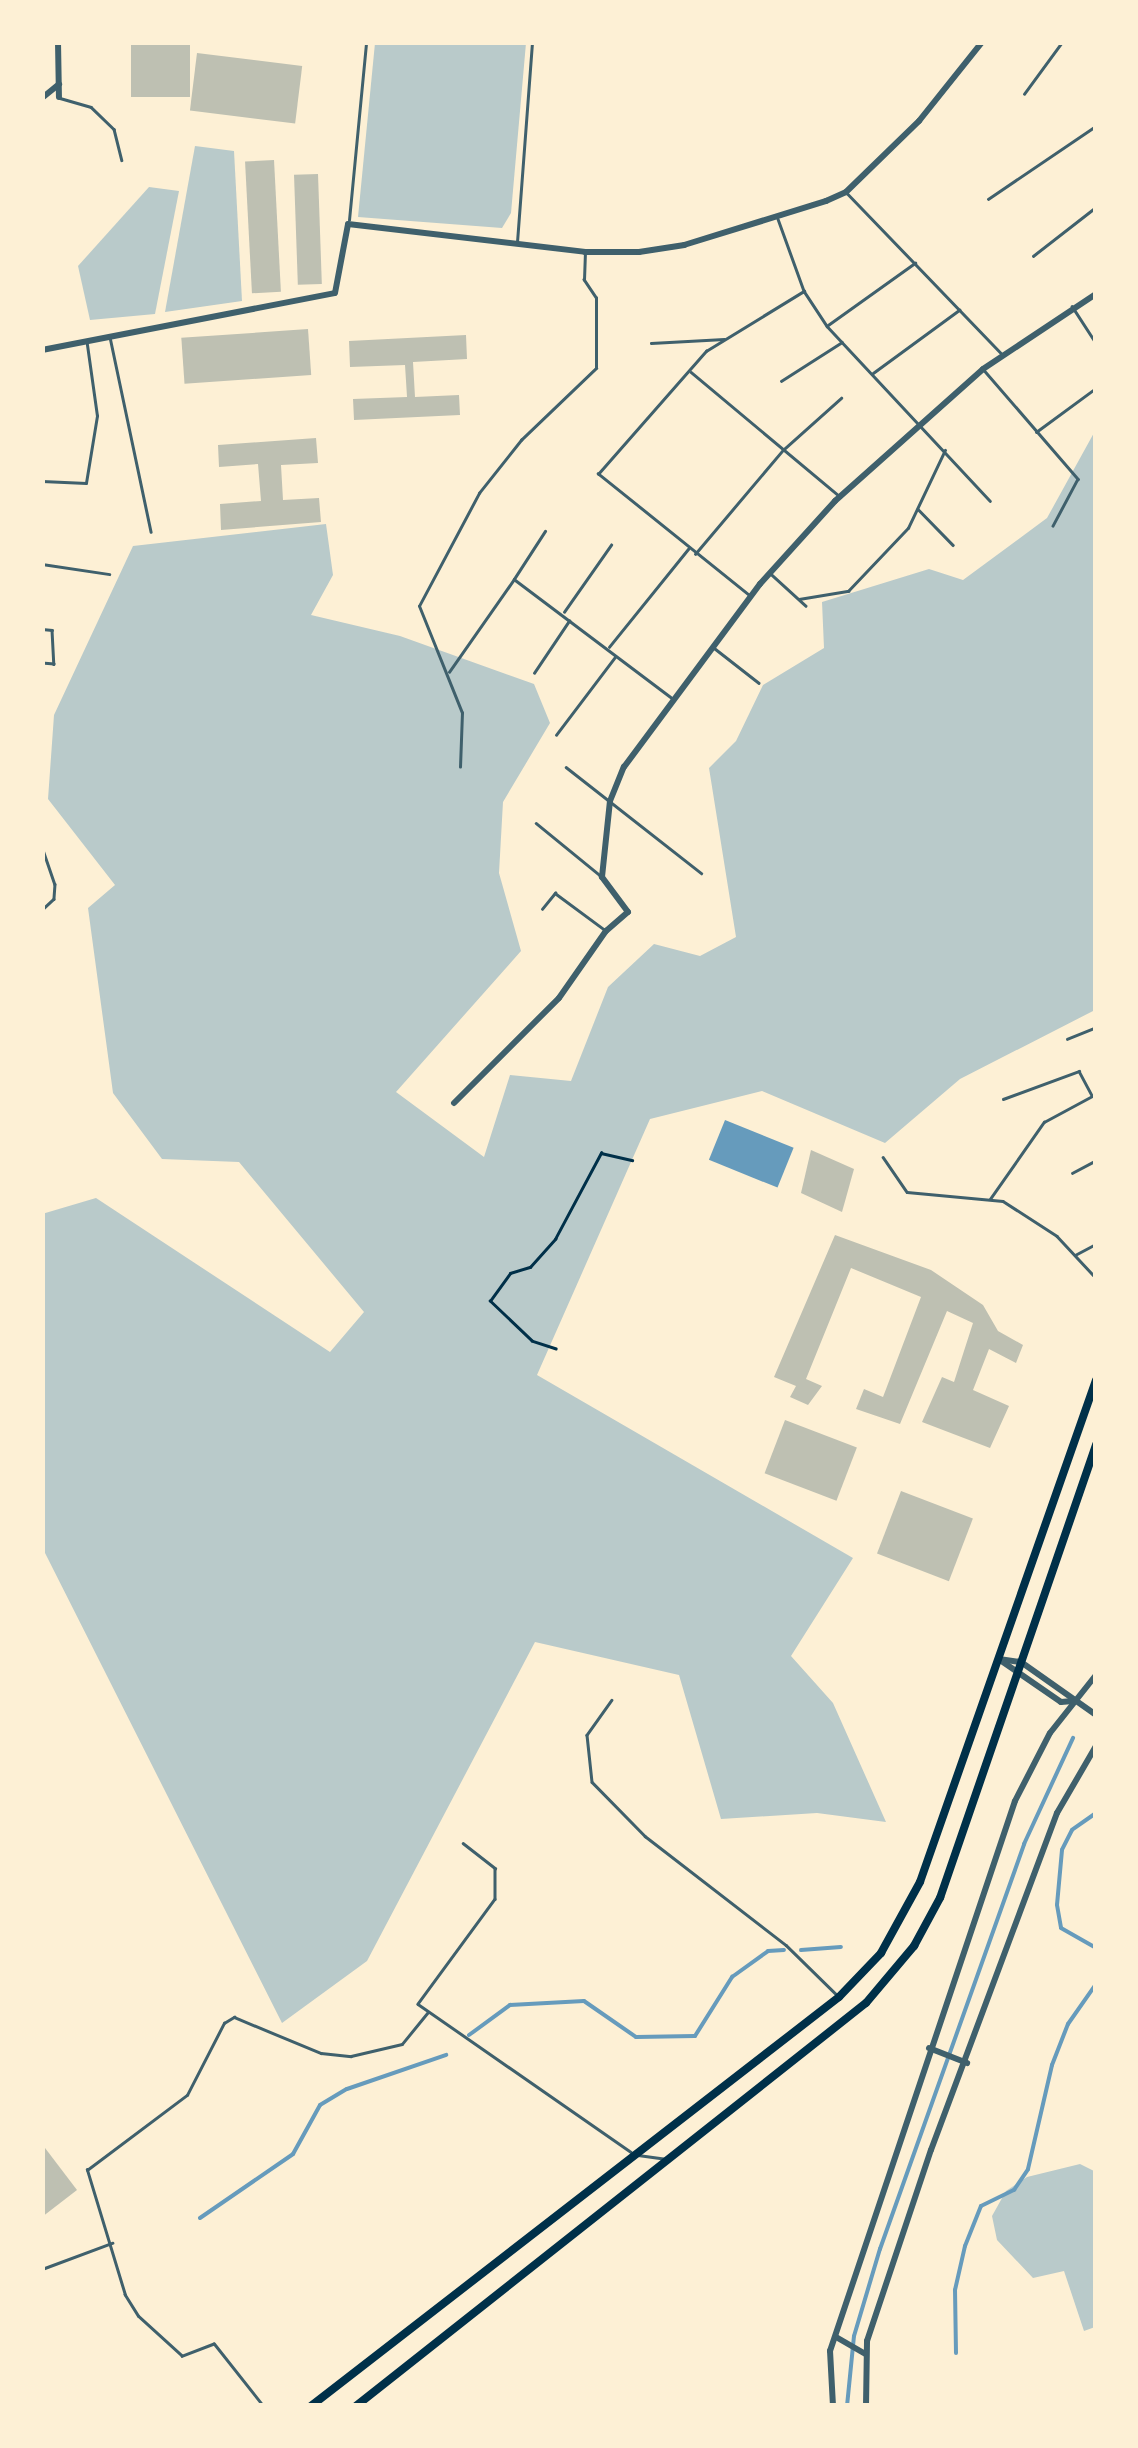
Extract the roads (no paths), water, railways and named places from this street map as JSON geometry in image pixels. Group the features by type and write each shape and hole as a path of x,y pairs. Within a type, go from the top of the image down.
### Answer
{"main road":[{"path":"311,2406 839,1997 881,1953 904,1918 1096,1380"},
{"path":"356,2406 866,2004 914,1946 940,1898 1096,1444"}],"street":[{"path":"58,42 58,97"},
{"path":"42,350 335,293 348,224 585,252 684,244 777,216 846,192 918,121 982,42"},
{"path":"42,98 59,84"},
{"path":"454,1103 559,998 606,931 628,912 602,878 610,801 624,767 712,646 770,573 840,497 983,369 1072,306 1096,294"},
{"path":"999,1660 1021,1662 1070,1692 1073,1701"},
{"path":"999,1660 1061,1702 1073,1701 1096,1715"},
{"path":"833,2406 828,2371 836,2337 928,2048 1014,1801 1073,1701 1096,1675"},
{"path":"866,2406 865,2354 888,2278 1057,1813 1096,1746"},
{"path":"928,2048 967,2063"},
{"path":"836,2337 865,2354"}],"lane":[{"path":"348,224 366,42"},
{"path":"517,244 532,42"},
{"path":"1024,94 1062,42"},
{"path":"58,97 91,107 114,129 122,160"},
{"path":"988,199 1096,126"},
{"path":"42,154 42,193"},
{"path":"846,192 1002,354"},
{"path":"1033,256 1096,208"},
{"path":"777,216 804,291 827,326 946,449 990,501"},
{"path":"460,767 462,714 419,606 480,493 521,440 596,368 596,298 584,280 585,252"},
{"path":"827,326 915,262"},
{"path":"751,597 598,474 690,370 726,339 804,291"},
{"path":"1072,306 1096,343"},
{"path":"872,374 960,310"},
{"path":"110,336 152,532"},
{"path":"42,481 86,483 96,416 86,339"},
{"path":"651,343 726,339"},
{"path":"781,381 843,342"},
{"path":"983,369 1078,479 1053,526"},
{"path":"690,370 840,497"},
{"path":"1036,432 1096,388"},
{"path":"694,555 783,450 841,398"},
{"path":"798,600 848,591 908,528 946,449"},
{"path":"918,508 952,545"},
{"path":"448,673 545,531"},
{"path":"563,613 611,546"},
{"path":"608,648 688,549"},
{"path":"42,564 109,574"},
{"path":"770,573 806,606"},
{"path":"514,579 674,700"},
{"path":"534,673 570,618"},
{"path":"42,629 52,630 54,664 42,663"},
{"path":"712,646 758,683"},
{"path":"556,735 616,655"},
{"path":"566,766 701,873"},
{"path":"536,823 602,878"},
{"path":"42,847 55,884 54,900 42,910"},
{"path":"542,909 555,893 606,931"},
{"path":"1067,1039 1096,1027"},
{"path":"990,1198 1044,1122 1094,1095 1079,1071 1003,1099"},
{"path":"883,1157 908,1192 990,1198 1057,1236 1096,1278"},
{"path":"1072,1172 1096,1160"},
{"path":"1076,1255 1096,1244"},
{"path":"612,1700 587,1734 592,1782 645,1836 786,1945 839,1997"},
{"path":"463,1842 495,1868 495,1900 418,2004 634,2154 666,2159"},
{"path":"263,2406 214,2344 182,2356 148,2328 125,2294 113,2243 88,2170 187,2095 224,2023 234,2017 321,2053 351,2056 402,2044 428,2012"},
{"path":"42,2269 113,2243"}],"water":[{"path":"725,1120 794,1148 778,1188 709,1160"}],"waterway":[{"path":"847,2406 854,2336 880,2249 1024,1844 1073,1738"},
{"path":"1096,1813 1072,1830 1062,1850 1057,1905 1061,1928 1096,1948"},
{"path":"801,1950 841,1947"},
{"path":"469,2035 510,2005 584,2001 636,2037 695,2036 732,1977 768,1951 784,1950"},
{"path":"956,2353 955,2290 965,2246 981,2206 1014,2190 1028,2169 1052,2065 1068,2024 1096,1984"},
{"path":"200,2218 293,2154 320,2105 347,2089 446,2055"}]}
